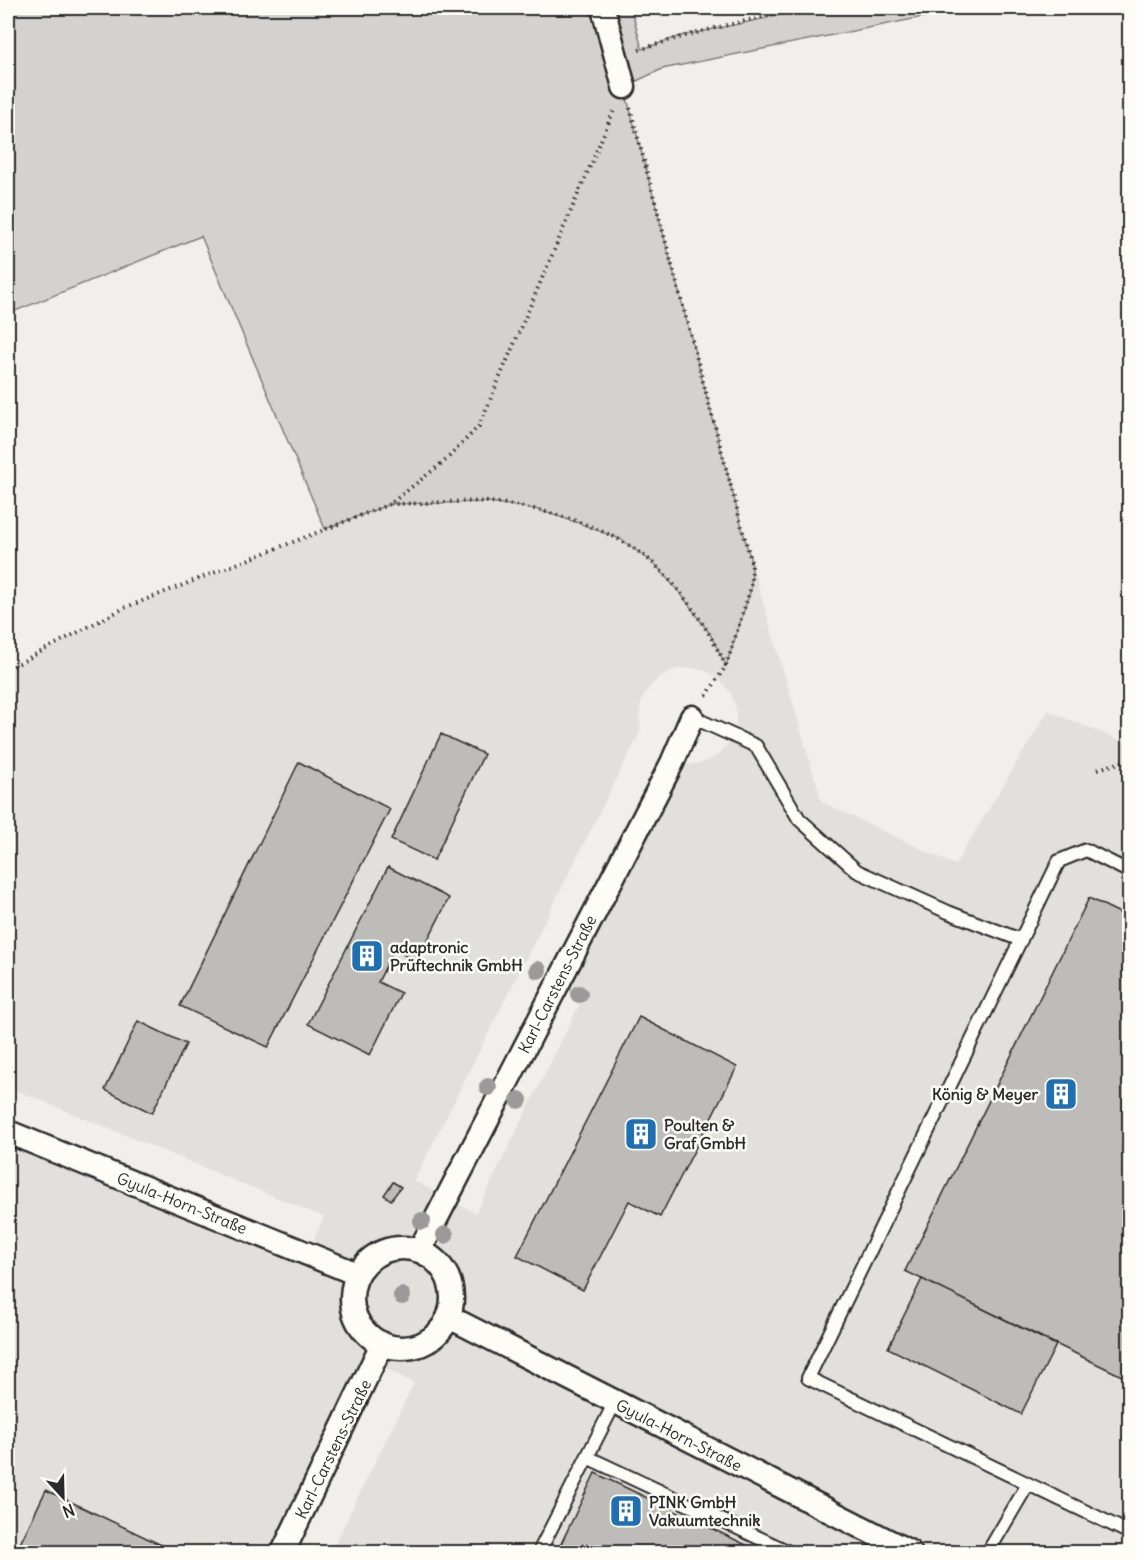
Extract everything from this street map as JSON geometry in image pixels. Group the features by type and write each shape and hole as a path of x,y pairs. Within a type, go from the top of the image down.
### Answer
{"street":[{"path":"603,8 624,87"},
{"name":"Karl-Carstens-Straße","path":"420,1250 672,763 692,717"},
{"name":"Gyula-Horn-Straße","path":"8,1132 357,1275"},
{"path":"406,1247 420,1250 437,1261 447,1275 453,1292 449,1317 435,1336 420,1345 402,1348 382,1344 366,1334 353,1309 352,1292 357,1275 377,1254 391,1248 406,1247"},
{"name":"Gyula-Horn-Straße","path":"449,1317 910,1552"},
{"name":"Karl-Carstens-Straße","path":"283,1552 382,1344"}],"lane":[{"path":"692,717 756,746 799,819 857,871 948,912 1021,940"},
{"path":"1130,872 1086,850 1059,861 808,1378 1130,1533"},
{"path":"539,1552 615,1402"},
{"path":"587,1457 789,1552"},
{"path":"988,1552 1028,1484"}],"path":[{"path":"616,57 681,36 806,8"},
{"path":"8,669 124,608 390,504 446,460 479,426 624,87"},
{"path":"624,87 752,565 751,587 726,666 692,717"},
{"path":"390,504 489,502 535,509 620,539 655,564 684,598 710,634 726,666"},
{"path":"1098,768 1130,760"}],"shaded area":[{"path":"8,8 631,8 642,49 681,36 814,8 968,8 662,69 624,87 752,565 751,589 726,666 710,634 655,564 620,539 579,523 535,509 489,502 390,504 325,529 201,236 8,314"},
{"path":"489,502 535,509 620,539 655,564 684,598 710,634 726,665 751,589 752,565 822,802 955,865 1048,711 1129,744 1129,1552 331,1552 414,1383 374,1363 283,1552 8,1552 8,1132 307,1254 324,1217 8,1087 8,669 124,608 390,504","holes":["691,668 707,671 718,678 731,693 736,709 736,726 730,741 719,754 705,762 688,765 672,763 559,980 585,993 476,1213 414,1181 641,730 639,715 642,699 650,686 661,676 676,669"]}],"building":[{"path":"441,734 484,754 434,860 391,840"},
{"path":"299,762 390,809 268,1047 180,1006"},
{"name":"adaptronic Prüftechnik GmbH","path":"388,867 449,898 417,961 394,950 378,982 401,993 370,1055 308,1024"},
{"name":"König & Meyer","path":"1089,898 1130,918 1130,1380 905,1271"},
{"name":"Poulten & Graf GmbH","path":"639,1017 737,1067 660,1217 629,1201 583,1290 517,1256"},
{"path":"138,1021 186,1044 152,1113 105,1090"},
{"path":"393,1182 401,1187 391,1200 384,1195"},
{"path":"922,1279 1056,1345 1021,1414 888,1348"},
{"name":"PINK GmbH Vakuumtechnik","path":"595,1473 761,1552 568,1552 559,1548"},
{"path":"46,1490 176,1552 16,1552"}],"place":[{"name":"adaptronic Prüftechnik GmbH","path":"367,956"},
{"name":"König & Meyer","path":"1061,1094"},
{"name":"Poulten & Graf GmbH","path":"641,1134"},
{"name":"PINK GmbH Vakuumtechnik","path":"626,1511"}]}
